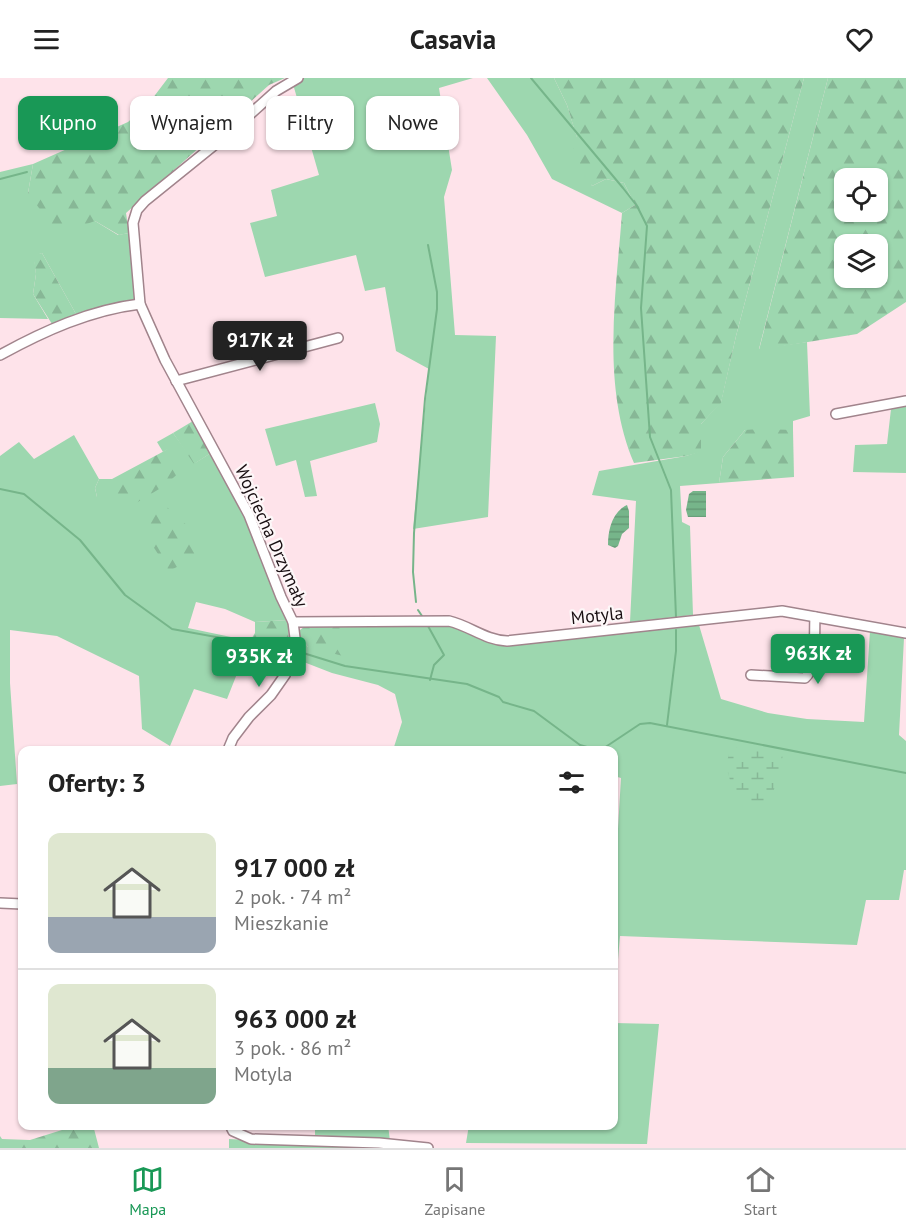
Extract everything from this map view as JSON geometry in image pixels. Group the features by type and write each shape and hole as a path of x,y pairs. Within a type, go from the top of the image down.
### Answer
{"street":[{"path":"0,355 41,334 90,314 140,304 133,223 137,210 276,91 298,78"},
{"name":"Wojciecha Drzymały","path":"140,304 176,381 249,515 280,597 293,622 295,638 292,657 285,675 271,695 249,717 230,746"},
{"path":"176,381 338,338"},
{"path":"836,414 906,401"},
{"name":"Motyla","path":"293,622 449,621 467,626 495,641 507,641 782,611 906,633"},
{"path":"752,675 805,678 809,675 813,662 815,617"},
{"path":"0,903 18,904"},
{"path":"232,1130 251,1139 379,1143 428,1148"}],"green space":[{"path":"168,78 285,78 269,85 254,98 254,96 154,96"},
{"path":"304,78 473,78 439,88 440,96 366,96 366,150 449,150 452,170 444,197 455,335 496,336 488,517 413,529 429,369 396,351 385,287 365,291 356,255 265,277 250,223 277,216 271,190 319,175 312,150 354,150 354,96 296,96 293,84"},
{"path":"487,78 554,78 567,105 592,186 606,179 624,183 635,205 622,213 552,179 527,135"},
{"path":"554,78 804,78 736,336 721,403 701,424 701,452 634,463 617,403 613,340 622,213 635,205 624,183 606,179 592,186 573,151 577,138 567,105"},
{"path":"804,78 828,78 759,349 807,342 810,416 793,421 793,430 745,430 723,457 719,483 680,486 682,522 690,526 693,615 630,622 636,501 592,495 599,471 686,456 701,451 701,424 721,402 736,336"},
{"path":"828,78 906,78 906,302 857,334 759,350"},
{"path":"130,120 130,150 196,150 126,213 129,233 119,235 95,221 58,234 28,193 33,164 65,150 118,150 118,126"},
{"path":"33,164 28,193 95,221 118,235 129,233 136,300 76,314 42,253 34,256 36,274 33,294 48,319 0,318 0,172"},
{"path":"42,253 76,314 52,324 33,294 36,274 33,255"},
{"path":"375,403 380,424 377,442 310,461 317,496 305,497 296,460 276,466 265,429"},
{"path":"906,406 906,473 853,472 855,445 887,444 891,409"},
{"path":"193,421 211,453 194,464 173,433"},
{"path":"745,430 793,430 794,477 719,483 723,457"},
{"path":"173,433 195,463 211,453 249,526 288,620 255,622 225,609 196,602 188,628 250,641 227,699 194,689 170,746 142,729 139,676 57,636 10,630 10,683 17,784 0,786 0,456 19,442 34,459 74,435 99,479 95,488 97,497 168,449 163,452 157,442"},
{"path":"168,449 182,470 164,486 128,508 119,500 97,497 95,488 99,479 112,479"},
{"path":"167,507 192,530 204,553 169,571 138,523"},
{"path":"288,620 289,648 250,641 255,633 255,622"},
{"path":"308,624 339,624 343,656 308,647 300,637 300,630"},
{"path":"339,624 441,624 462,627 495,644 518,645 699,625 721,699 768,713 807,719 864,722 870,631 904,638 899,735 906,741 906,870 904,870 899,900 866,900 857,945 620,936 618,960 618,829 621,778 618,777 618,746 394,746 402,722 395,694 378,685 332,673 296,659 300,637 308,647"},
{"path":"731,747 783,755 770,805 736,803 726,765"},
{"path":"618,1023 659,1024 647,1144 466,1143 468,1130 618,1130"},
{"path":"62,1130 94,1130 99,1148 0,1148 0,1136 2,1139 30,1140"},
{"path":"315,1130 389,1130 390,1141 315,1135"},
{"path":"229,1139 380,1148 229,1148"}],"shaded area":[{"path":"693,491 706,491 706,517 688,517 686,510 689,494"},
{"path":"627,505 629,528 622,534 615,548 608,545 610,528 614,517"}],"waterway":[{"path":"531,78 623,188 637,206 647,226 641,308 650,437 671,490 676,617"},
{"path":"0,179 27,172"},
{"path":"416,602 413,572 414,533 425,399 437,309 437,292 428,245"},
{"path":"0,489 24,494 80,540 125,595 172,629 287,650"},
{"path":"418,610 422,616"},
{"path":"428,626 444,655 434,665 430,680"},
{"path":"667,725 676,651 676,630"},
{"path":"300,652 345,666 467,684 499,697 503,702 534,711 584,746"},
{"path":"607,746 640,724 650,723 906,773"}]}
